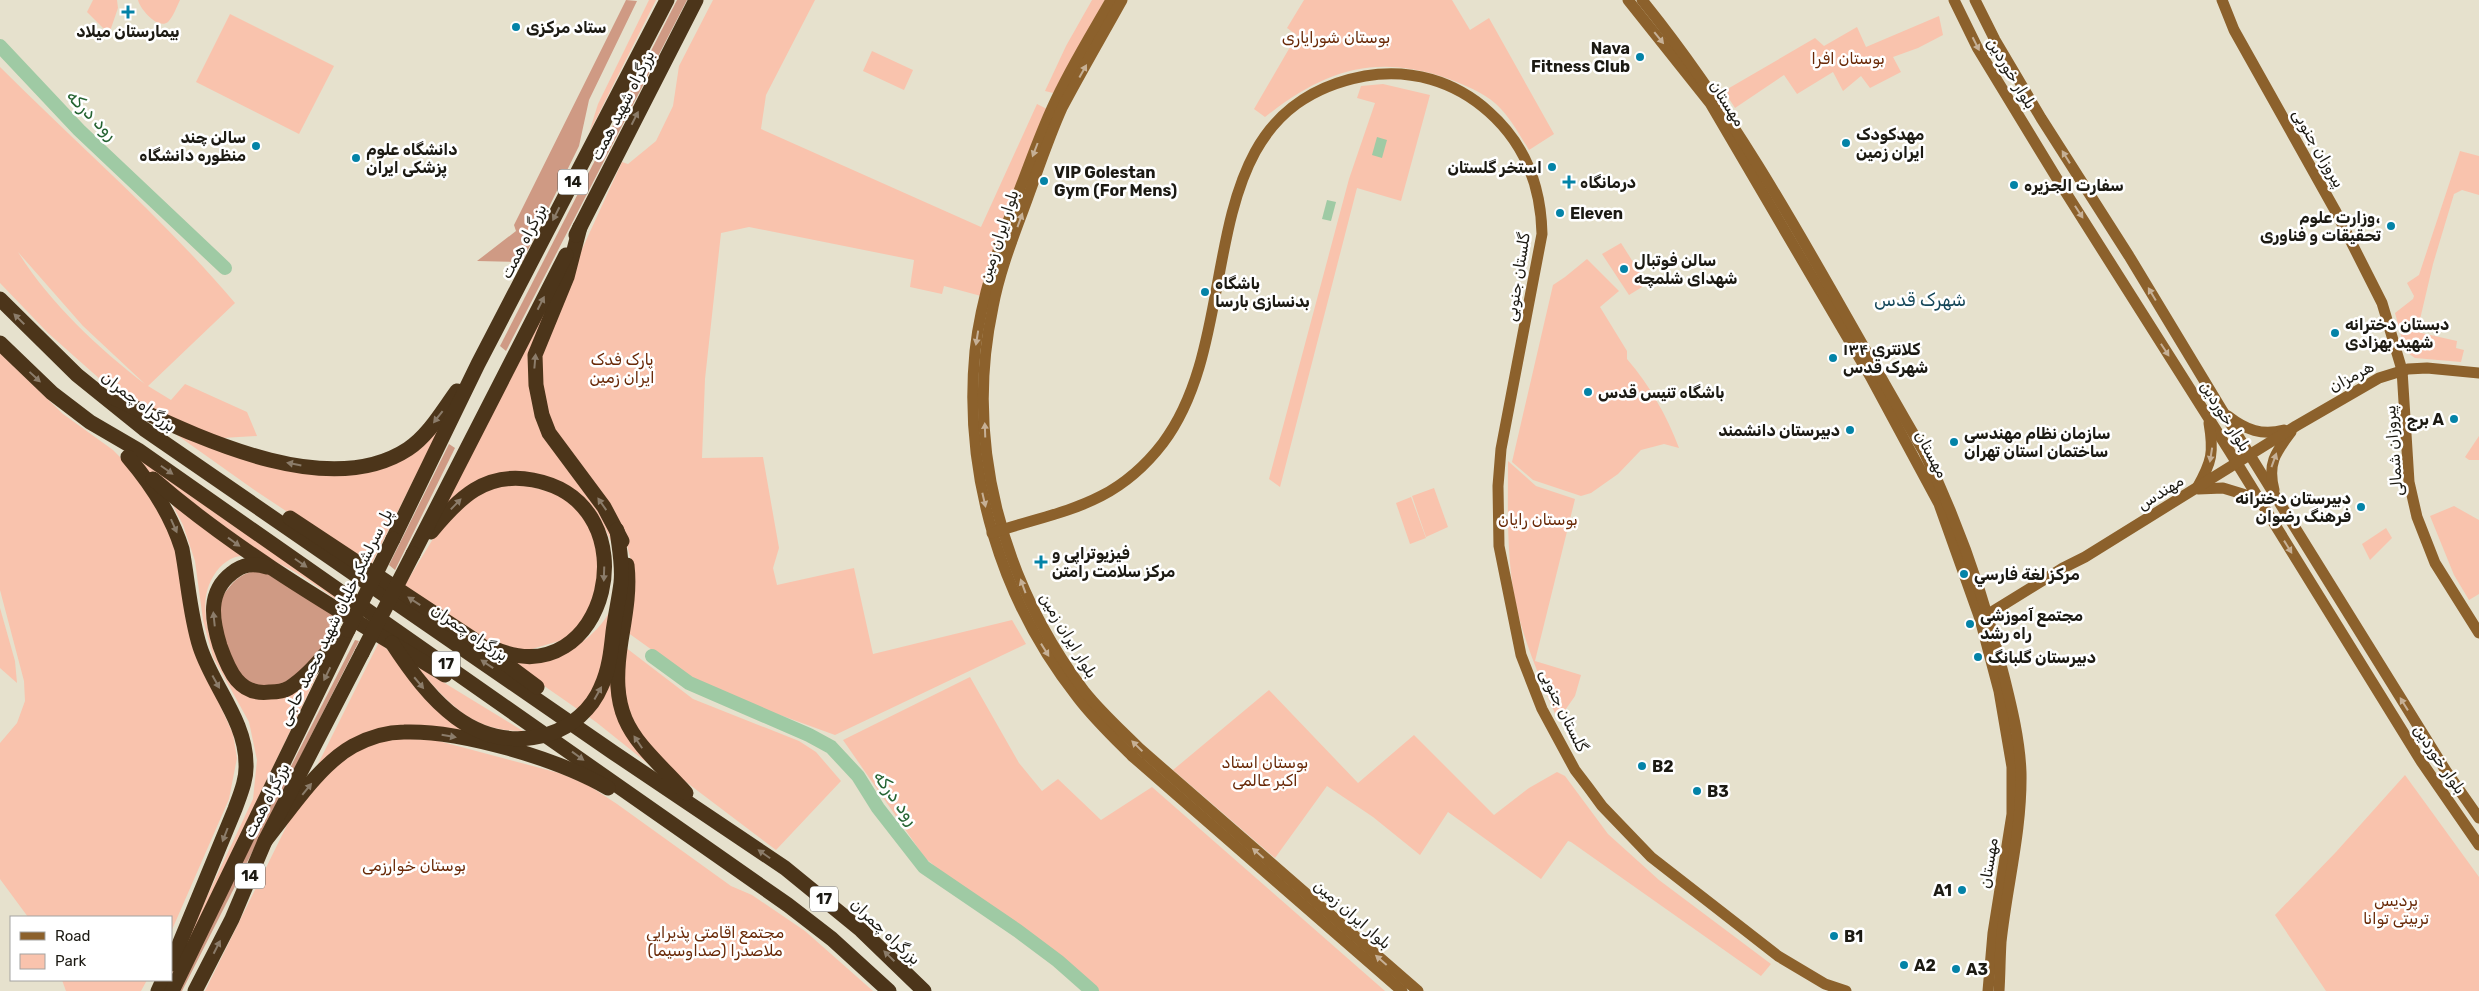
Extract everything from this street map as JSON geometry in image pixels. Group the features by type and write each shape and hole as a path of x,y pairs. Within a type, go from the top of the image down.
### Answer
{"highway":[{"name":"بزرگراه همت","path":"478,364 667,0"},
{"name":"بزرگراه شهید همت","path":"580,227 696,0"},
{"path":"580,227 567,277 535,355 536,385 542,415 550,433 604,507 624,547 628,576 617,674 618,692 623,715 646,753 695,803"},
{"name":"14","path":"413,554 580,227"},
{"name":"بزرگراه چمران","path":"0,299 90,386 144,429 332,560 715,820 822,897 890,957 924,991"},
{"name":"17","path":"0,343 52,393 90,422 146,456 788,905 832,939 889,991"},
{"path":"90,386 178,429 236,449 310,467 351,469 380,463 420,440 478,364"},
{"name":"پل سرلشکر خلبان شهید محمد حاجی","path":"242,846 478,364"},
{"path":"90,386 162,431 472,639 695,803 715,820"},
{"path":"90,422 184,506 272,569 475,693 512,711"},
{"path":"128,457 156,492 178,534 186,567 199,644 207,666 234,718 244,745 246,765 243,786 235,809 172,962"},
{"path":"413,554 462,497 494,481 519,478 551,485 574,498 589,513 603,549 604,579 598,607 579,635 562,648 528,656 508,654 472,639"},
{"path":"392,643 428,693 470,727 502,738 536,737 557,732 570,724 592,704 607,673 621,583 617,530"},
{"name":"بزرگراه همت","path":"196,991 232,919 265,840 413,554"},
{"path":"272,569 252,564 236,570 221,585 213,603 214,623 224,658 230,672 242,686 265,693 288,688 305,675 348,630"},
{"path":"265,840 320,773 337,758 366,740 403,732 457,738 541,759 593,779 648,808"},
{"name":"بزرگراه همت","path":"172,991 242,846"}],"street":[{"name":"بلوار ایران زمین","path":"1111,0 1058,107 997,253 986,313 976,351 974,388 976,447 982,492 997,531 1042,626 1086,692 1109,719 1146,754 1418,991"},
{"name":"بلوار ایران زمین","path":"1058,107 1122,0"},
{"name":"مهستان","path":"1628,0 1678,53 1710,103 1747,155 1951,508 1985,620 2011,726 2013,797 2000,922 1988,991"},
{"path":"1642,0 1678,53"},
{"name":"بلوار خوردین","path":"1954,0 1978,49 2045,160 2259,499 2421,761 2479,845"},
{"name":"بلوار خوردین","path":"1975,0 2004,56 2129,256 2276,499 2446,771 2479,818"},
{"name":"پیروزان جنوبی","path":"2222,0 2234,30 2374,284 2382,303 2402,370"},
{"name":"گلستان جنوبی","path":"997,531 1077,509 1107,493 1137,470 1162,444 1189,398 1205,352 1240,182 1258,144 1289,110 1320,90 1337,82 1372,75 1392,73 1413,75 1432,79 1458,90 1484,107 1514,140 1530,167 1541,208 1542,234 1501,449 1498,486 1499,546 1521,655 1542,709 1576,770 1588,787 1602,806 1651,857 1778,956 1809,976 1846,991"},
{"name":"هرمزان","path":"2251,456 2296,426 2379,378 2402,370 2445,368 2479,373"},
{"name":"پیروزان شمالی","path":"2402,370 2409,482 2417,517 2435,563 2479,633"},
{"path":"2222,410 2237,423 2252,431 2269,433 2296,426"},
{"path":"2196,489 2212,459 2212,443 2208,418"},
{"path":"2276,499 2272,480 2273,462 2277,452 2296,426"},
{"name":"مهندس","path":"1985,620 2063,568 2086,557 2251,456"},
{"path":"2196,489 2223,488 2259,499"},
{"name":"بلوار ایران زمین","path":"997,531 1021,609 1058,671 1090,712 1132,756 1402,991"},
{"path":"1999,991 2000,922"}],"green space":[{"path":"93,0 117,0 118,8 109,34 87,12"},
{"path":"138,0 180,0 170,20 164,24 150,17"},
{"path":"649,0 656,0 589,133 598,104"},
{"name":"پارک فدک ایران زمین","path":"713,0 815,0 766,95 761,129 981,227 1037,104 1047,109 997,235 981,296 944,286 942,294 910,287 914,260 749,227 721,233 705,379 702,458 763,457 779,548 773,568 777,585 854,568 873,654 1012,620 1026,644 835,735 705,688 627,632 632,564 626,542 552,429 538,370 550,319 622,162 628,164 656,141 673,106 679,66"},
{"path":"1092,0 1105,0 1053,93 1045,91 1066,46"},
{"name":"بوستان شورایاری","path":"1304,0 1452,0 1470,30 1489,18 1554,134 1529,150 1506,114 1485,96 1449,79 1422,71 1397,67 1374,67 1330,77 1287,101 1265,117 1254,109 1297,35 1287,28"},
{"path":"230,14 334,66 299,134 196,82"},
{"name":"بوستان افرا","path":"1939,16 1943,35 1918,48 1893,57 1901,72 1870,88 1861,76 1843,91 1833,72 1797,94 1784,75 1735,108 1724,91 1815,38 1824,46 1857,27 1866,47"},
{"path":"872,51 913,70 904,90 863,71"},
{"path":"0,67 179,241 235,303 148,386 171,400 185,384 247,412 257,436 222,438 175,422 110,388 48,333 0,283","holes":["18,252 83,326 145,384 110,356 59,306"]},
{"path":"1383,84 1430,95 1401,201 1357,188 1280,487 1269,479 1349,179 1375,103 1357,98 1361,86"},
{"path":"2460,151 2479,156 2479,195 2462,190 2454,194 2433,264 2417,332 2457,341 2456,348 2464,350 2461,362 2415,358 2405,351 2395,313 2413,299 2414,296 2407,283 2419,275"},
{"name":"سالن فوتبال شهدای شلمچه","path":"1621,243 1647,284 1629,295 1602,254"},
{"name":"باشگاه تنیس قدس","path":"1587,259 1619,291 1600,307 1627,351 1627,359 1657,401 1679,448 1664,444 1641,450 1618,474 1591,493 1581,496 1533,480 1512,462 1553,285"},
{"path":"564,274 536,342 531,371 531,385 536,410 546,432 602,510 614,530 622,553 624,584 615,663 616,698 629,731 656,770 596,722 497,653 520,658 543,658 565,652 586,639 610,611 618,580 614,548 599,519 576,495 547,479 514,474 481,482 467,490 434,525"},
{"path":"0,353 63,414 113,450 127,464 175,536 202,665 233,734 237,758 229,799 172,930 172,916 27,916 0,879 0,743 17,723 25,701 24,681 0,590"},
{"path":"447,413 370,567 253,489 153,418 340,475 367,473 383,467"},
{"path":"2479,436 2479,460 2469,460 2465,457"},
{"path":"132,452 347,602 345,605 298,574 263,557 245,555 230,560 216,572 211,580 205,602 209,634 318,673 172,978 172,971 253,799 257,760 249,722 213,657 203,620 195,561 183,525 170,500"},
{"name":"بوستان رایان","path":"1508,461 1536,486 1575,499 1535,661 1581,675 1575,696 1561,716 1556,716 1539,677 1525,637 1513,591 1509,554"},
{"path":"513,481 569,498 593,532 600,568 589,613 566,639 525,651 492,643 403,588 439,529 471,495"},
{"path":"1434,488 1448,527 1426,537 1412,496"},
{"path":"1411,497 1426,538 1410,544 1396,503"},
{"path":"2454,506 2479,520 2479,594 2469,600 2454,575 2430,516"},
{"path":"2386,528 2392,538 2370,560 2362,544"},
{"path":"0,608 15,661 17,683 0,668"},
{"path":"379,642 478,736 418,725 317,766"},
{"path":"625,647 693,699 799,741 816,752 841,781 776,850 653,757 624,705"},
{"path":"420,668 523,731 490,727 464,714 442,695 420,671"},
{"path":"970,677 1019,763 1042,791 1058,779 1101,820 1152,787 1385,991 1085,991 925,858 843,740"},
{"name":"بوستان استاد اکبر عالمی","path":"1269,690 1358,783 1414,735 1494,815 1529,788 1557,772 1565,776 1608,834 1659,880 1771,964 1761,976 1571,842 1568,841 1541,879 1448,812 1420,855 1373,817 1327,786 1275,858 1173,770"},
{"name":"بوستان خوارزمی","path":"388,738 435,740 559,773 588,785 731,886 752,895 805,931 873,991 205,991 293,813 342,758"},
{"name":"پردیس تربیتی توانا","path":"2405,775 2479,877 2479,991 2326,991 2275,915 2336,852"},
{"path":"62,981 146,981 141,991 66,991"}],"shaded area":[{"path":"626,0 637,1 589,100 579,146 522,262 477,261 516,231 514,225"},
{"path":"677,0 687,0 506,351 500,346"},
{"path":"1377,137 1387,140 1382,158 1372,155"},
{"path":"1327,200 1336,202 1331,221 1322,219"},
{"path":"449,444 455,448 395,570 389,565"},
{"path":"262,570 344,618 311,662 301,672 279,686 267,688 257,686 241,678 222,635 218,604 231,585 241,576"},
{"path":"355,640 359,641 182,991 177,991"}],"waterway":[{"name":"رود درکه","path":"0,46 79,130 225,268"},
{"name":"رود درکه","path":"652,656 689,683 809,735 831,747 858,776 878,808 924,867 1018,931 1058,961 1092,991"}],"place":[{"name":"بیمارستان میلاد","path":"128,12"},
{"name":"ستاد مرکزی","path":"516,27"},
{"name":"Nava Fitness Club","path":"1640,57"},
{"name":"مهدکودک ایران زمین","path":"1846,143"},
{"name":"سالن چند منظوره دانشگاه","path":"256,146"},
{"name":"دانشگاه علوم پزشکی ایران","path":"356,158"},
{"name":"استخر گلستان","path":"1552,167"},
{"name":"VIP Golestan Gym (For Mens)","path":"1044,181"},
{"name":"درمانگاه","path":"1569,182"},
{"name":"سفارت الجزیره","path":"2014,185"},
{"name":"Eleven","path":"1560,213"},
{"name":"وزارت علوم، تحقیقات و فناوری","path":"2391,226"},
{"name":"سالن فوتبال شهدای شلمچه","path":"1624,269"},
{"name":"باشگاه بدنسازی بارسا","path":"1205,292"},
{"name":"دبستان دخترانه شهید بهزادی","path":"2335,333"},
{"name":"کلانتری ۱۳۴ شهرک قدس","path":"1833,358"},
{"name":"باشگاه تنیس قدس","path":"1588,392"},
{"name":"برج A","path":"2454,419"},
{"name":"دبیرستان دانشمند","path":"1850,430"},
{"name":"سازمان نظام مهندسی ساختمان استان تهران","path":"1954,442"},
{"name":"دبیرستان دخترانه فرهنگ رضوان","path":"2361,507"},
{"name":"فیزیوتراپی و مرکز سلامت رامتن","path":"1041,562"},
{"name":"مركز لغة فارسي","path":"1964,574"},
{"name":"مجتمع آموزشی راه رشد","path":"1970,624"},
{"name":"دبیرستان گلبانگ","path":"1978,657"},
{"name":"B2","path":"1642,766"},
{"name":"B3","path":"1697,791"},
{"name":"A1","path":"1962,890"},
{"name":"B1","path":"1834,936"},
{"name":"A2","path":"1904,965"},
{"name":"A3","path":"1956,969"}],"district":[{"name":"شهرک قدس","path":"1920,300"}],"park label":[{"name":"مجتمع اقامتی پذیرایی ملاصدرا (صداوسیما)","path":"715,941"}]}
